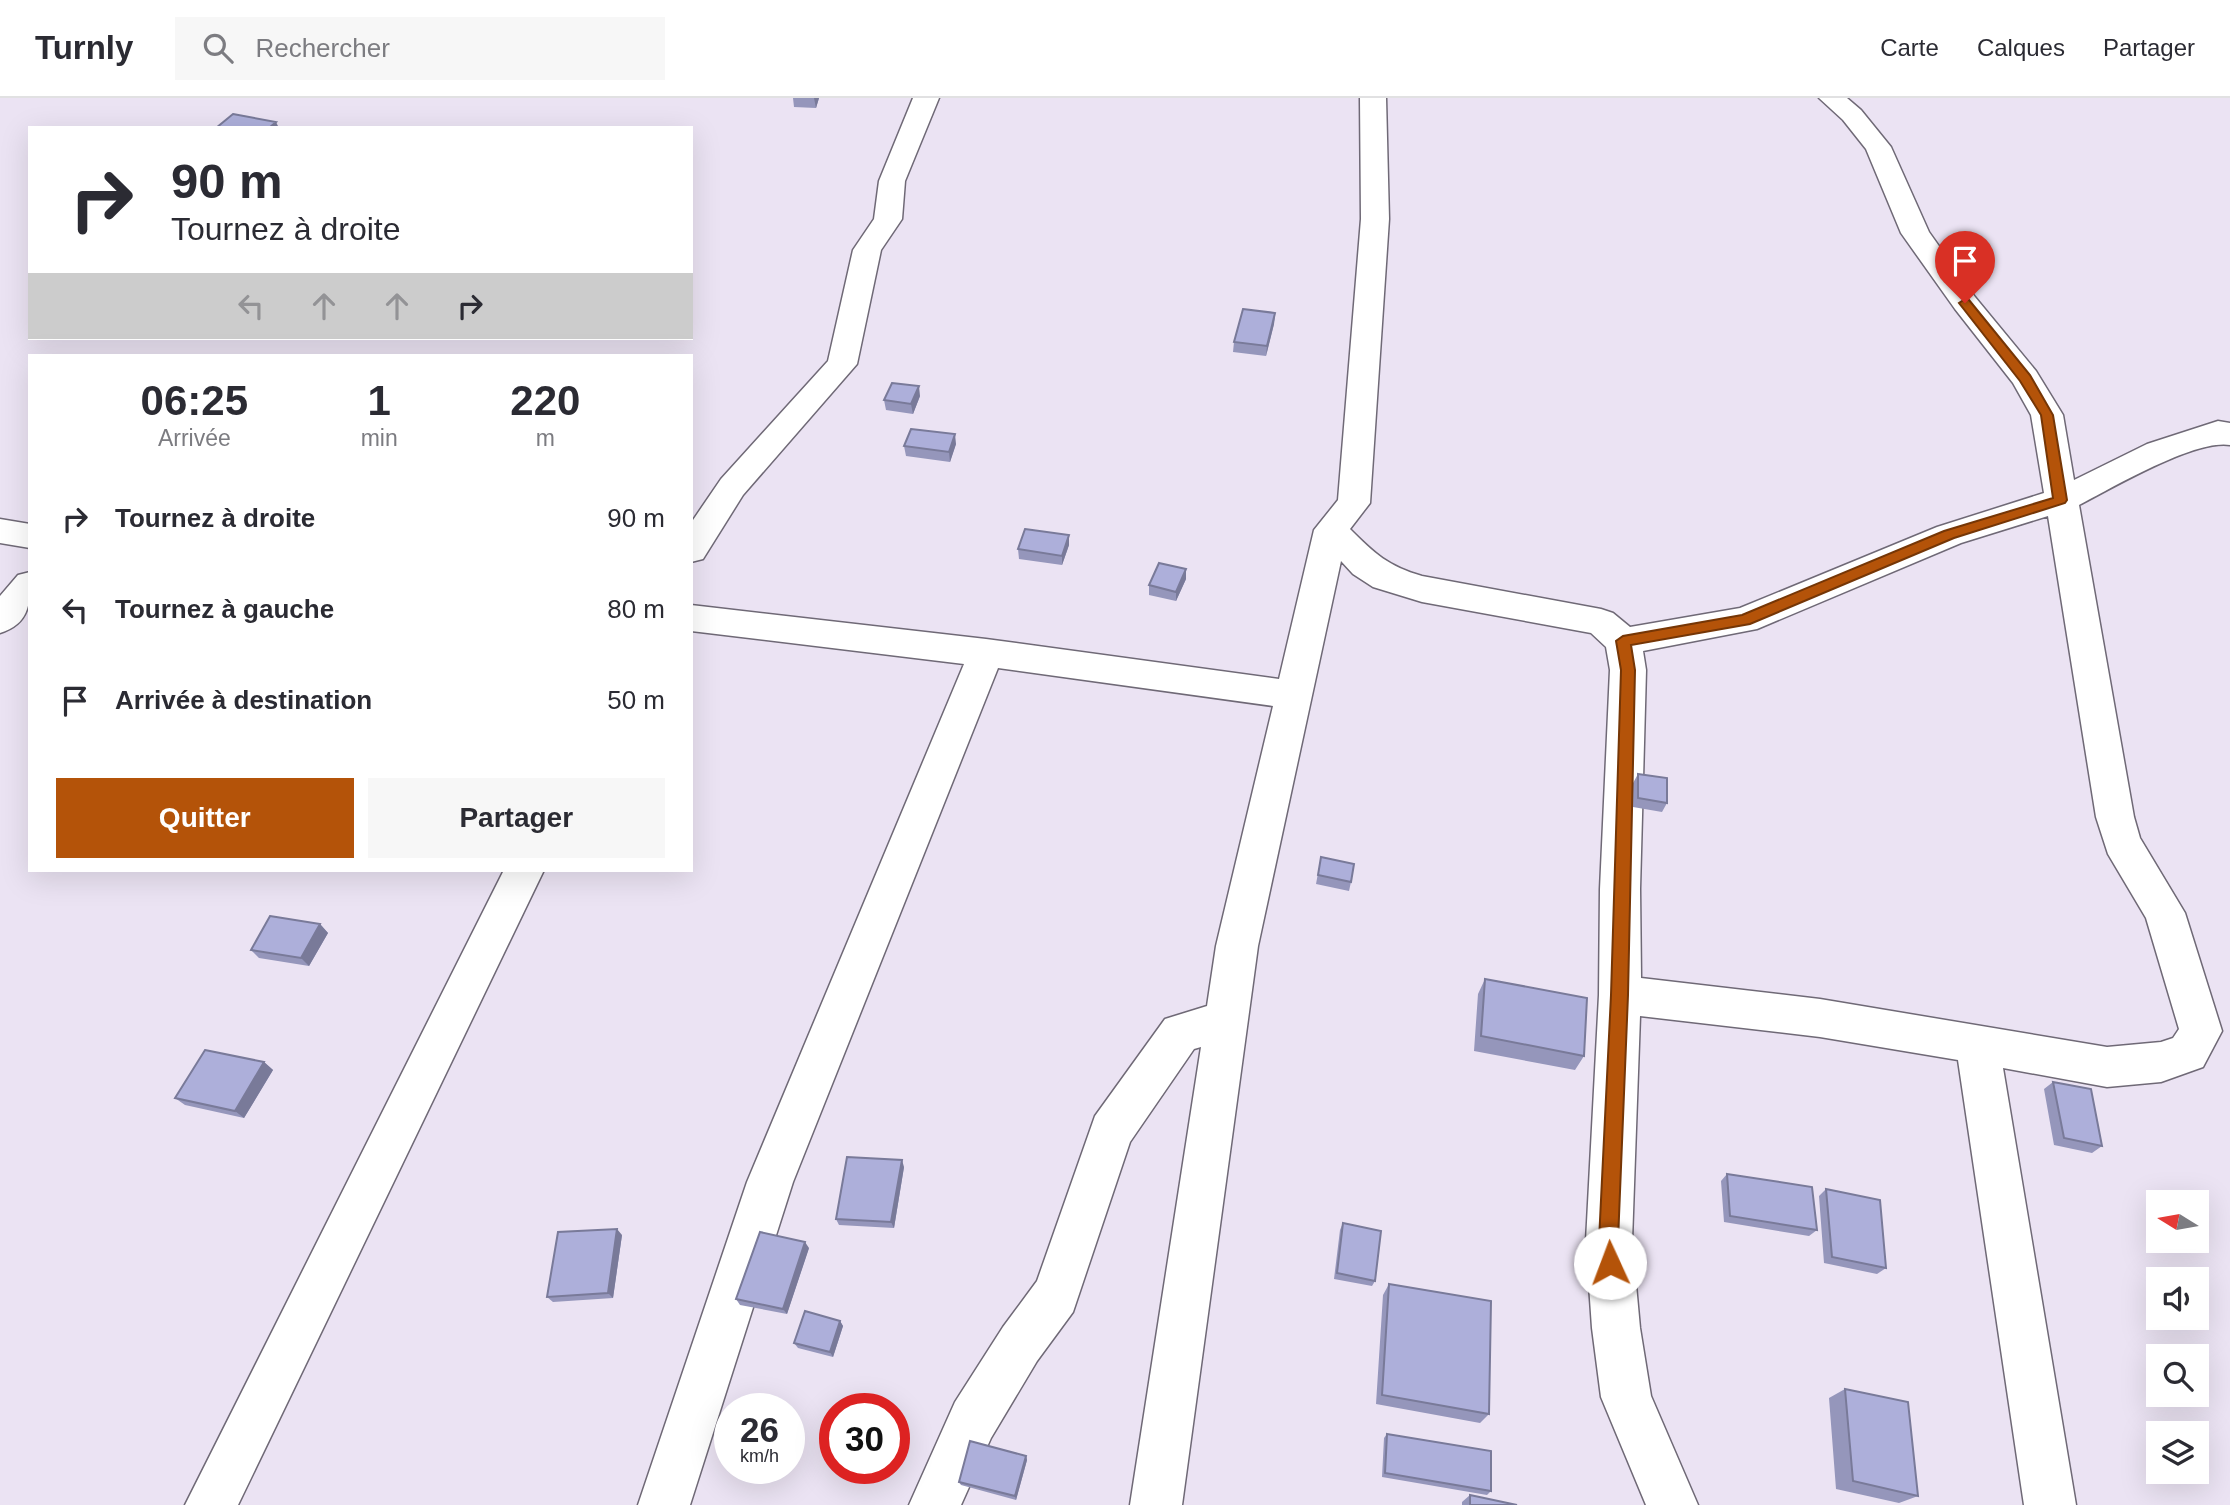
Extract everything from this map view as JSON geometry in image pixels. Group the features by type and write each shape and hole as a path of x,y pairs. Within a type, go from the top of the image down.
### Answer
{"street":[{"path":"693,547 732,487 842,364 867,250 888,219 892,181 926,98"},
{"path":"1156,1505 1237,946 1331,530 1354,503 1375,219 1373,98"},
{"path":"1619,995 1819,1018 2107,1067 2161,1062 2188,1053 2201,1031 2165,913 2122,842 2115,817 2047,415 2025,378 1965,303 1915,233 1878,147 1852,115 1832,98"},
{"path":"1623,641 1745,620 1949,535 2060,500 2158,452 2218,432 2230,434"},
{"path":"1331,530 1365,565 1385,578 1422,589 1601,622 1623,641 1628,670 1609,1241 1616,1328 1626,1397 1672,1505"},
{"path":"0,531 28,536"},
{"path":"0,620 28,586"},
{"path":"693,618 986,653 1295,695"},
{"path":"664,1505 770,1182 986,653"},
{"path":"211,1505 523,872"},
{"path":"935,1505 973,1420 1020,1344 1056,1295 1111,1131 1180,1034 1226,1021"},
{"path":"1976,1043 2050,1505"}],"building":[{"path":"233,114 276,122 271,126 218,126"},
{"path":"1243,309 1275,313 1267,346 1234,342"},
{"path":"892,383 919,386 911,404 884,400"},
{"path":"911,429 955,434 949,452 904,446"},
{"path":"1025,529 1069,535 1062,556 1018,549"},
{"path":"1159,563 1186,569 1176,592 1149,585"},
{"path":"1638,774 1667,778 1667,803 1638,798"},
{"path":"1321,857 1354,864 1351,882 1318,875"},
{"path":"270,916 320,924 301,958 251,950"},
{"path":"1485,979 1587,998 1584,1056 1481,1036"},
{"path":"205,1050 264,1062 235,1111 175,1098"},
{"path":"2053,1082 2091,1089 2102,1146 2064,1138"},
{"path":"847,1157 902,1160 891,1222 836,1219"},
{"path":"1727,1174 1812,1187 1817,1230 1730,1216"},
{"path":"1826,1189 1880,1200 1886,1268 1832,1257"},
{"path":"1343,1223 1381,1231 1375,1281 1337,1273"},
{"path":"617,1229 608,1293 547,1297 558,1232"},
{"path":"760,1232 805,1242 783,1309 736,1299"},
{"path":"1389,1284 1491,1301 1489,1414 1382,1395"},
{"path":"805,1311 840,1321 830,1352 794,1343"},
{"path":"1845,1389 1908,1402 1918,1496 1853,1481"},
{"path":"1387,1434 1491,1451 1491,1491 1385,1473"},
{"path":"970,1441 1026,1456 1015,1496 959,1482"},
{"path":"1470,1495 1517,1505 1470,1505"}],"route":[{"path":"1610,1263 1628,670 1623,641 1745,620 1949,535 2060,500 2047,415 2025,378 1965,303"}]}
